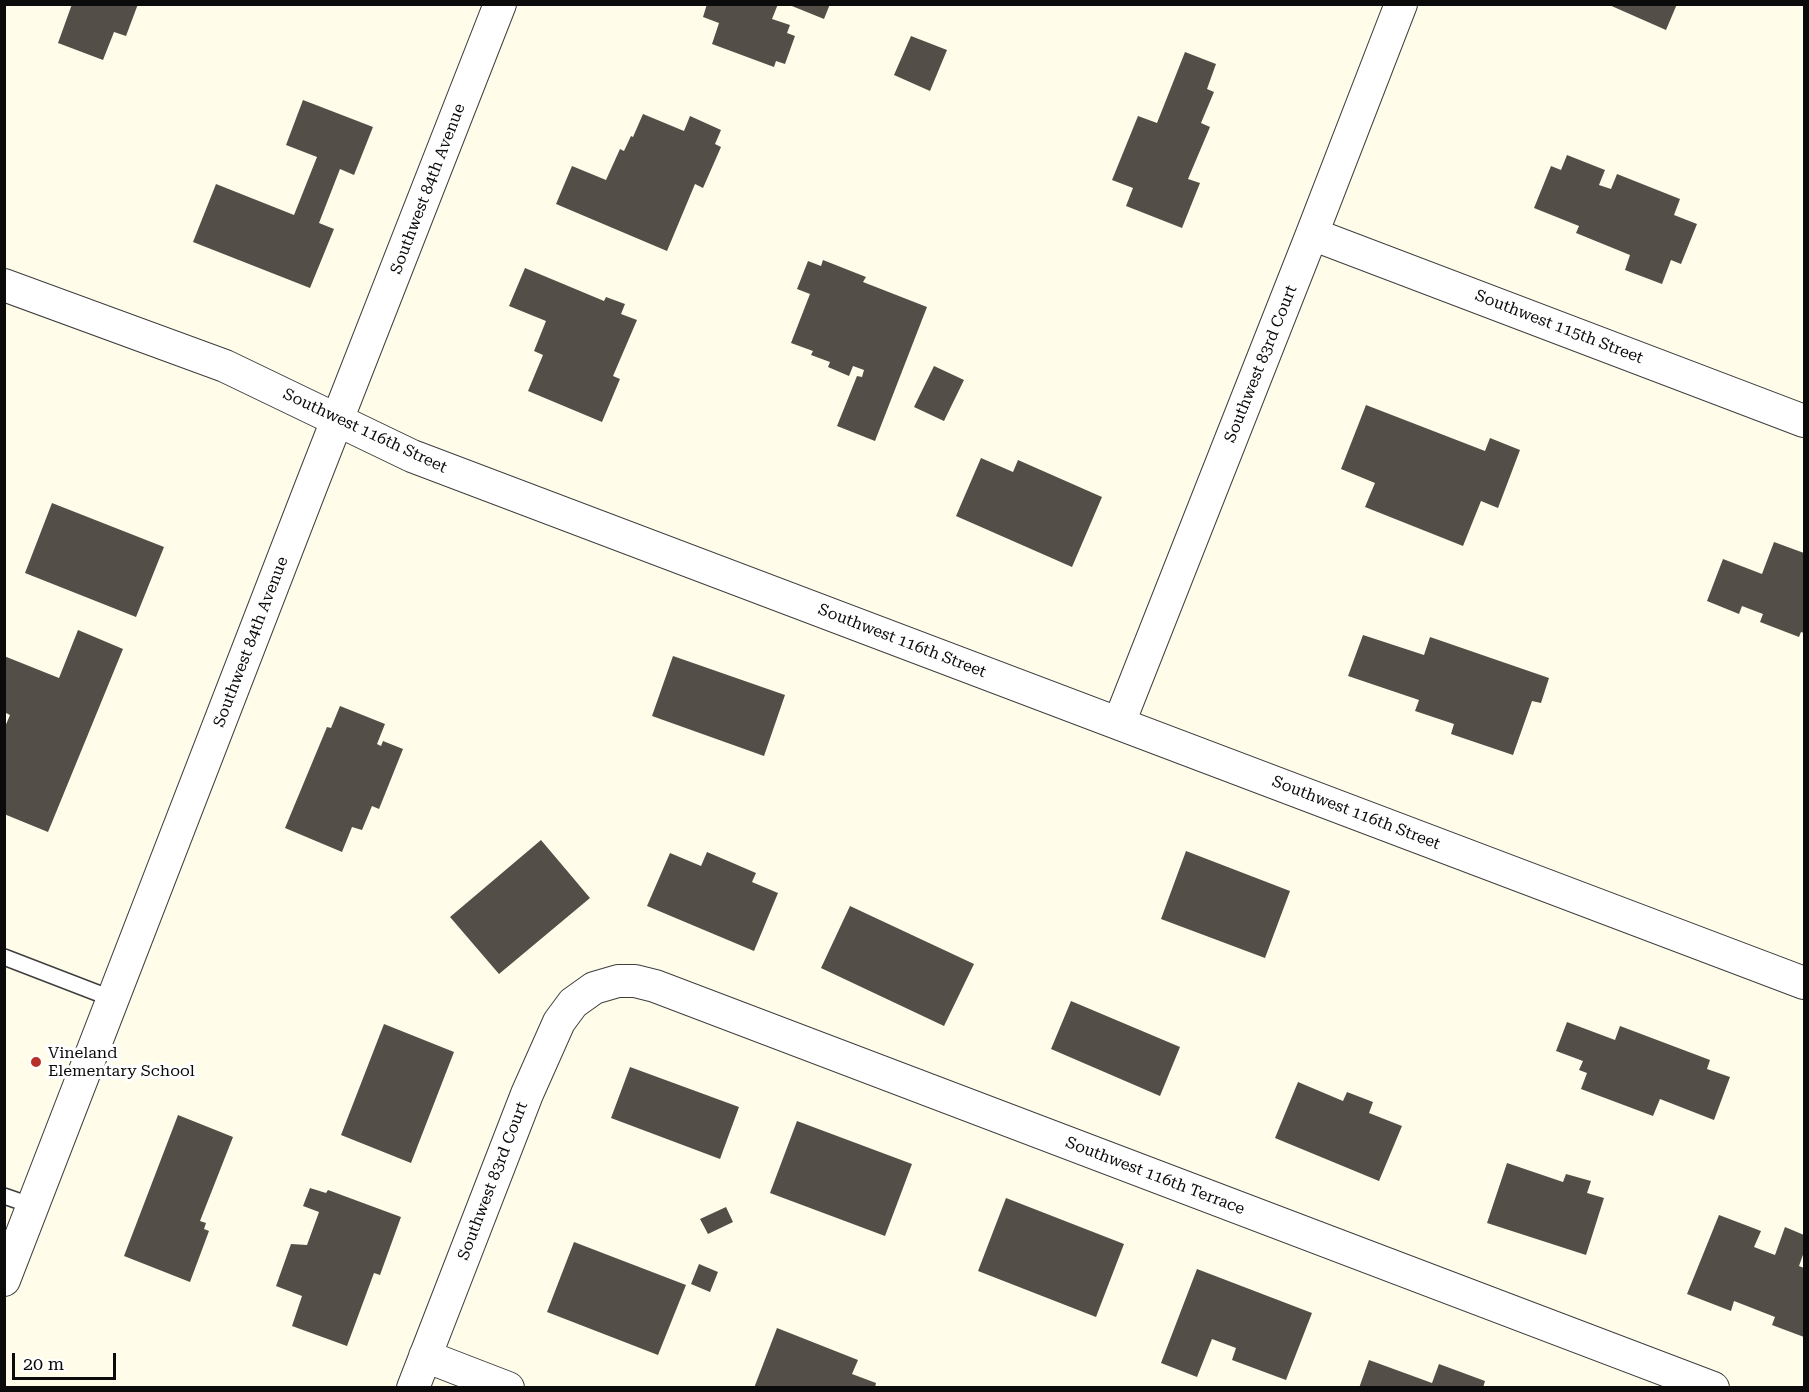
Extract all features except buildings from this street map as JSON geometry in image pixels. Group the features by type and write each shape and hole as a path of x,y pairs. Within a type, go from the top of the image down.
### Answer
{"street":[{"name":"Southwest 84th Avenue","path":"4,1280 19,1201 113,999 500,4"},
{"name":"Southwest 83rd Court","path":"1119,723 1401,4"},
{"name":"Southwest 115th Street","path":"1312,234 1804,421"},
{"name":"Southwest 116th Street","path":"4,285 225,366 412,456 1804,983"},
{"name":"Southwest 116th Terrace","path":"594,988 618,981 635,981 655,986 1713,1388"},
{"name":"Southwest 83rd Court","path":"413,1388 527,1094 548,1046 573,1003 594,988"},
{"path":"425,1356 508,1388"}],"lane":[{"path":"4,957 113,999"}],"place":[{"name":"Vineland Elementary School","path":"36,1062"}]}
